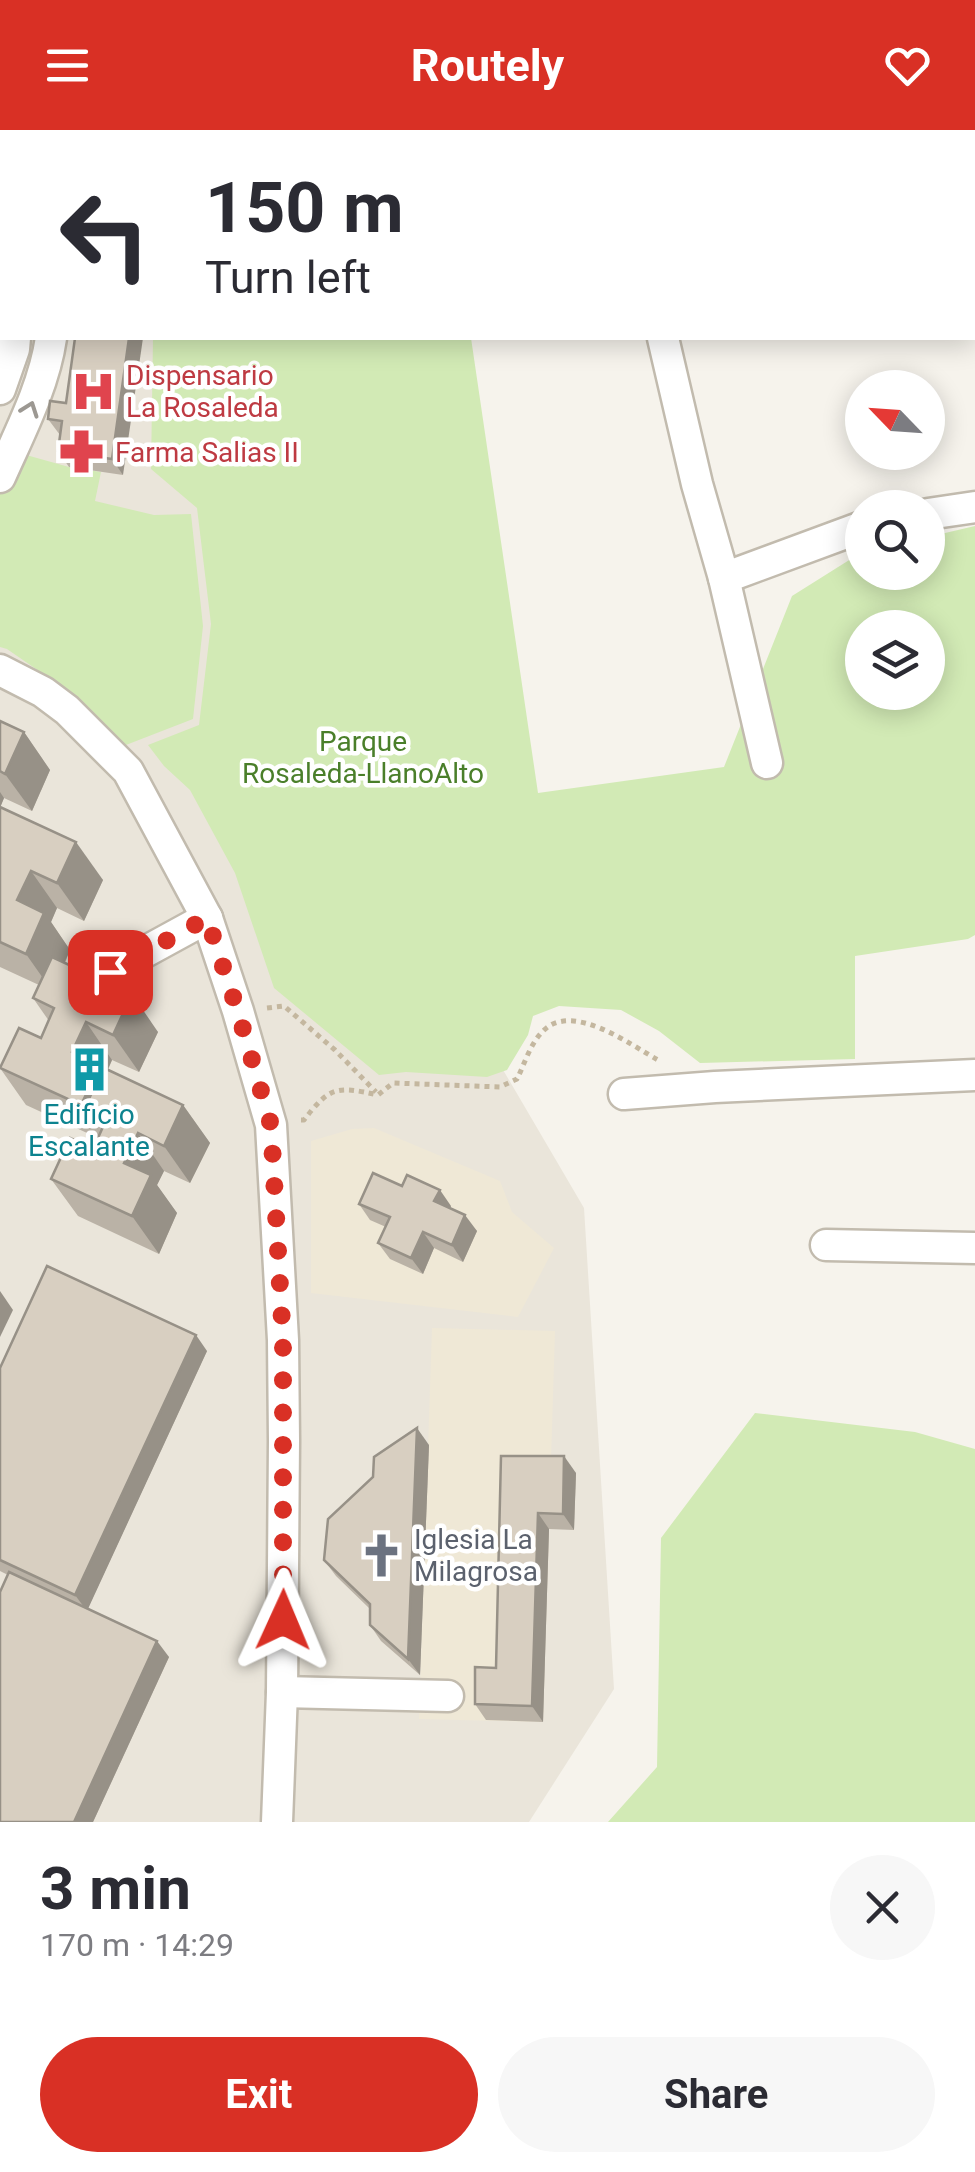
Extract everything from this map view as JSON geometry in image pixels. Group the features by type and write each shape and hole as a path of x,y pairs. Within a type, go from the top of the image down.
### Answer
{"street":[{"path":"0,389 15,340"},
{"path":"0,477 25,423 51,340"},
{"path":"663,340 767,763"},
{"path":"945,511 975,506"},
{"path":"724,578 845,533"},
{"path":"0,670 67,710 128,771 207,918 271,1125 283,1340 282,1692 277,1822"},
{"path":"110,972 207,918"},
{"path":"624,1094 975,1076"},
{"path":"826,1245 975,1248"},
{"path":"282,1692 448,1696"}],"path":[{"path":"238,1012 284,1006 335,1050 378,1095"},
{"path":"378,1095 393,1082 500,1087 517,1080 531,1046 546,1027 568,1021 594,1024 665,1064"},
{"path":"271,1125 304,1120 321,1098 345,1087 378,1095"}],"shaded area":[{"path":"0,340 229,340 458,993 584,1208 614,1689 529,1822 0,1822"},
{"path":"374,1128 500,1181 512,1212 554,1248 518,1317 311,1293 311,1141 352,1129"},
{"path":"432,1328 555,1331 543,1722 419,1719"}],"green space":[{"name":"Parque Rosaleda-LlanoAlto","path":"153,340 471,340 538,793 724,767 792,596 845,563 845,590 945,590 945,533 975,526 975,935 855,956 855,1059 700,1063 659,1031 621,1010 559,1006 533,1016 528,1035 507,1070 487,1077 406,1072 379,1075 274,988 235,873 190,790 148,745 199,725 211,624 197,508 151,469"},
{"path":"12,451 101,472 95,501 154,515 191,514 203,626 193,719 113,750 52,680 0,647 0,477"},
{"path":"755,1413 915,1432 975,1449 975,1822 608,1822 657,1767 661,1538"}],"building":[{"path":"75,340 129,340 112,459 58,451 62,421 48,419 50,401 66,403"},
{"path":"0,721 24,732 5,774 0,771"},
{"path":"0,807 76,842 57,883 31,871 17,900 44,913 26,954 0,942"},
{"path":"52,957 132,994 113,1035 86,1022 72,1052 100,1065 81,1105 0,1068 19,1028 41,1038 54,1008 33,998"},
{"path":"104,1068 183,1105 164,1146 138,1133 124,1163 151,1175 132,1216 51,1179 70,1138 93,1149 106,1120 84,1109"},
{"path":"373,1173 402,1186 407,1175 440,1190 434,1201 465,1215 452,1245 423,1232 411,1258 378,1243 390,1217 359,1204"},
{"path":"47,1266 196,1335 75,1595 0,1560 0,1368"},
{"name":"Iglesia La Milagrosa","path":"417,1428 408,1659 370,1625 370,1604 324,1560 328,1519 373,1477 374,1457"},
{"path":"501,1456 564,1456 563,1514 538,1513 532,1706 475,1704 475,1667 496,1668"},
{"path":"9,1572 157,1641 74,1822 0,1822 0,1592"}],"place":[{"name":"Dispensario La Rosaleda","path":"93,391"},
{"name":"Farma Salias II","path":"82,452"},
{"name":"Edificio Escalante","path":"89,1069"},
{"name":"Iglesia La Milagrosa","path":"381,1555"}],"route":[{"path":"110,972 207,918 271,1125 283,1340 283,1620"}]}
